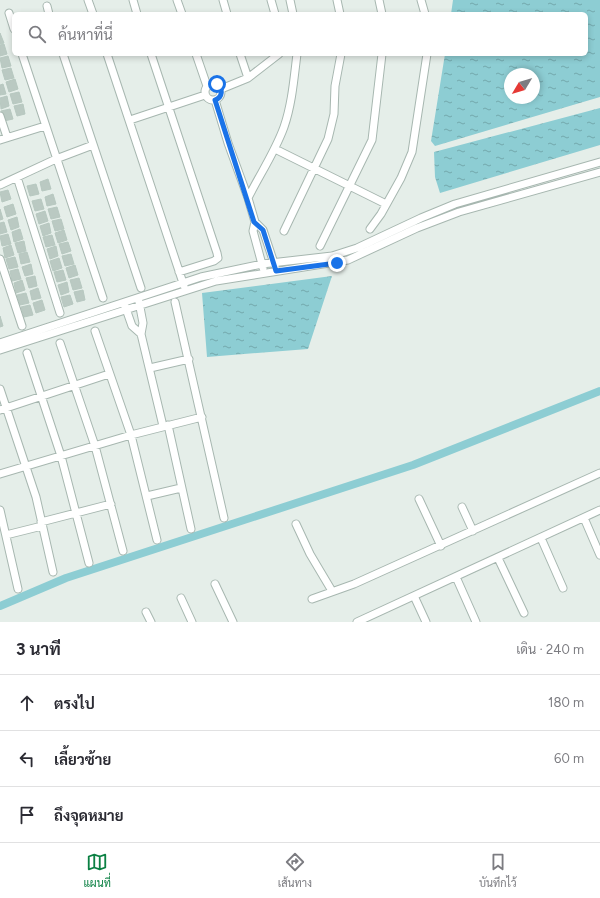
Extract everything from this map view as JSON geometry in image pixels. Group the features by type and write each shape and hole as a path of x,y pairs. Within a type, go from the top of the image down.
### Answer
{"street":[{"path":"88,0 92,12"},
{"path":"133,0 137,12"},
{"path":"177,0 181,12"},
{"path":"223,0 227,12"},
{"path":"272,0 275,12"},
{"path":"290,0 293,12"},
{"path":"337,0 340,12"},
{"path":"379,0 382,12"},
{"path":"421,0 424,12"},
{"path":"47,6 48,12"},
{"path":"9,13 12,23"},
{"path":"23,56 103,298"},
{"path":"63,56 141,288"},
{"path":"108,56 185,290"},
{"path":"152,56 218,258 214,261 179,272"},
{"path":"197,56 207,86"},
{"path":"241,56 248,78"},
{"path":"221,89 248,78 277,56"},
{"path":"248,198 275,149 289,107 297,56"},
{"path":"284,232 312,168 328,139 341,56"},
{"path":"320,246 372,140 382,56"},
{"path":"370,229 386,204 407,165 412,152 427,56"},
{"path":"214,84 221,89 221,95 215,100 210,100 205,96 204,90 207,86 214,84"},
{"path":"130,120 205,96"},
{"path":"215,100 228,143 248,198 254,222 253,231 265,273"},
{"path":"0,116 4,139 45,126"},
{"path":"0,185 56,159 93,145"},
{"path":"275,149 386,204"},
{"path":"138,301 216,281 337,263 386,235 455,204 600,162"},
{"path":"0,343 66,325 125,306 183,282 213,274 262,264 358,252 382,245 417,228 459,212 600,172"},
{"path":"17,177 60,313"},
{"path":"254,222 263,230 276,271"},
{"path":"0,259 22,326"},
{"path":"138,301 143,323 141,334 166,426 191,529"},
{"path":"175,302 224,518"},
{"path":"125,306 132,326 141,334"},
{"path":"0,350 66,325"},
{"path":"95,331 131,435 157,540"},
{"path":"60,343 95,446 123,551"},
{"path":"27,353 62,456 89,563"},
{"path":"150,368 189,359"},
{"path":"3,409 109,374"},
{"path":"0,389 3,409 26,466 53,572"},
{"path":"0,474 131,435 202,417"},
{"path":"312,599 441,546 600,474"},
{"path":"147,496 181,488"},
{"path":"419,499 441,546"},
{"path":"4,538 42,524 111,504"},
{"path":"462,507 473,531"},
{"path":"0,510 4,538 18,589"},
{"path":"357,622 372,619 414,596 600,510"},
{"path":"584,518 600,555"},
{"path":"296,524 310,554 332,592"},
{"path":"541,538 563,588"},
{"path":"498,558 524,613"},
{"path":"456,577 476,622"},
{"path":"215,584 234,622"},
{"path":"414,596 426,622"},
{"path":"181,598 192,622"},
{"path":"146,612 151,622"}],"water":[{"path":"453,0 600,0 600,97 435,146 431,141 445,56 588,56 588,12 451,12"},
{"path":"600,108 600,145 440,193 435,177 434,152"},
{"path":"332,276 308,349 207,357 202,293"}],"building":[{"path":"0,33 4,43 0,44"},
{"path":"4,44 7,54 0,56 0,45"},
{"path":"8,56 11,66 2,68 0,58"},
{"path":"11,68 14,78 5,80 2,70"},
{"path":"15,79 18,89 9,92 6,82"},
{"path":"3,84 6,94 0,95 0,85"},
{"path":"19,92 22,102 13,104 10,94"},
{"path":"7,96 9,106 1,109 0,98"},
{"path":"23,104 25,114 17,116 14,106"},
{"path":"10,109 13,119 4,121 1,111"},
{"path":"48,179 51,189 42,191 40,182"},
{"path":"36,184 39,194 30,196 27,186"},
{"path":"8,190 11,199 2,202 0,192"},
{"path":"53,194 56,204 47,206 45,197"},
{"path":"41,199 44,209 35,211 32,201"},
{"path":"13,204 16,214 7,217 4,207"},
{"path":"57,207 60,217 51,219 48,209"},
{"path":"0,209 3,219 0,220"},
{"path":"45,211 48,221 39,224 36,214"},
{"path":"17,217 19,227 11,230 8,220"},
{"path":"61,219 64,229 55,231 52,221"},
{"path":"4,222 7,232 0,234 0,223"},
{"path":"49,223 51,233 43,236 40,226"},
{"path":"20,229 23,239 14,242 12,232"},
{"path":"64,230 67,240 58,243 55,233"},
{"path":"8,234 11,244 2,246 0,236"},
{"path":"52,235 55,245 46,247 43,237"},
{"path":"24,241 26,251 18,253 15,243"},
{"path":"68,242 71,251 62,254 59,244"},
{"path":"11,245 14,255 5,258 3,248"},
{"path":"56,246 58,256 50,259 47,249"},
{"path":"27,252 30,262 21,264 19,254"},
{"path":"71,254 74,264 65,266 62,256"},
{"path":"15,257 18,267 9,269 6,259"},
{"path":"59,258 62,268 53,271 50,261"},
{"path":"31,264 33,274 25,276 22,267"},
{"path":"75,265 78,275 69,278 66,268"},
{"path":"18,269 21,279 12,281 10,271"},
{"path":"63,270 66,280 57,282 54,272"},
{"path":"35,276 37,286 29,288 26,278"},
{"path":"79,278 82,288 73,290 70,280"},
{"path":"22,280 25,290 16,293 14,283"},
{"path":"67,282 69,292 61,295 58,285"},
{"path":"38,288 41,298 32,300 30,291"},
{"path":"83,290 85,300 77,302 74,292"},
{"path":"26,293 29,303 20,305 17,295"},
{"path":"70,295 73,304 64,307 61,297"},
{"path":"42,300 45,310 36,313 33,303"},
{"path":"30,305 33,315 24,317 21,307"},
{"path":"0,316 3,326 0,327"}],"waterway":[{"path":"0,606 66,578 413,465 600,391"}],"route":[{"path":"217,84 221,89 221,95 215,100 228,143 248,198 254,222 263,230 276,271 337,263"}]}
